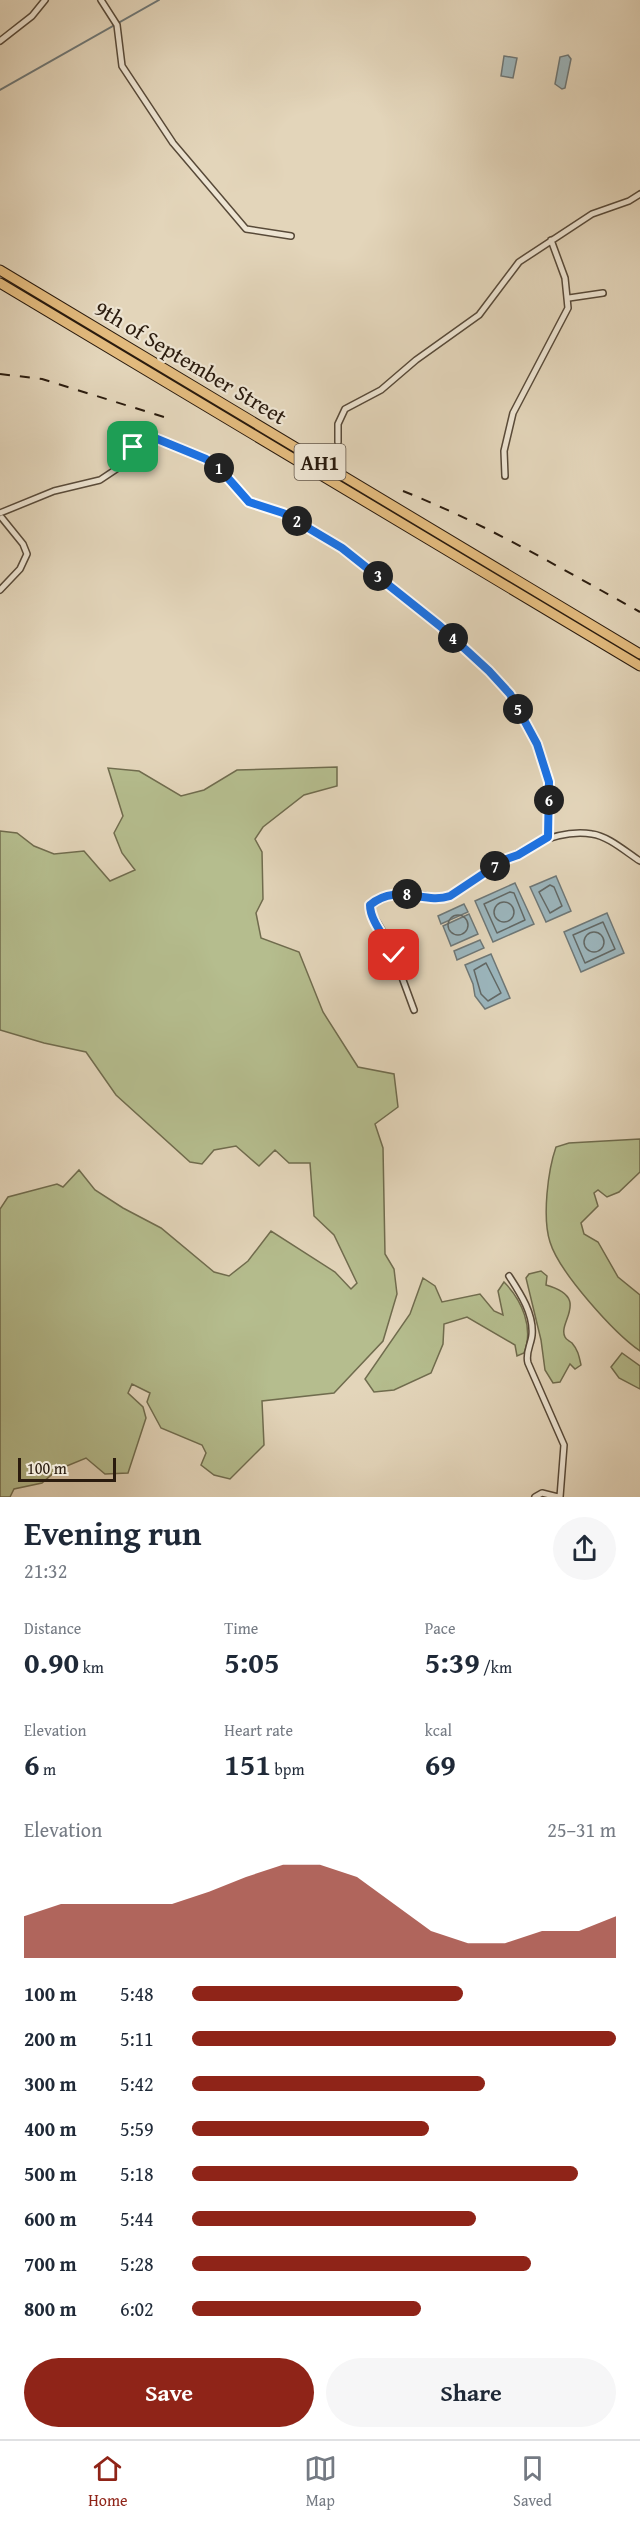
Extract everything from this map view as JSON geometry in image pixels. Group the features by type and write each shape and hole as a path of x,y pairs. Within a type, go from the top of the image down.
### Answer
{"highway":[{"name":"9th of September Street","path":"0,270 640,654"},
{"name":"9th of September Street","path":"0,283 640,666"}],"street":[{"path":"0,41 32,16 45,0"},
{"path":"101,0 117,24 122,66 173,144 186,156 246,229 291,236"},
{"path":"338,442 338,424 345,409 381,390 416,360 478,315 519,262 592,214 629,201 640,194"},
{"path":"505,476 504,451 513,414 564,318 568,298 565,278 551,240"},
{"path":"568,298 603,292"},
{"path":"0,590 20,569 27,554 23,544 1,517 13,508 54,491 100,480 118,468 133,447 145,437 150,436 206,459 220,469 249,502 283,513 342,548 440,626 489,671 510,694 537,744 549,782 548,837"},
{"path":"414,1010 389,942 372,915 370,905 384,897 407,894 442,898 450,896 504,860 518,855 548,837 592,834 602,837 640,861"},
{"path":"508,1276 522,1297 530,1319 532,1335 526,1358 564,1445 559,1497 542,1493 535,1497"}],"green space":[{"path":"337,767 337,786 304,795 263,827 255,839 262,852 263,899 256,913 261,938 299,952 323,1012 358,1067 394,1074 398,1107 375,1124 383,1148 385,1254 394,1269 397,1294 383,1341 334,1393 262,1401 264,1445 230,1479 214,1475 201,1465 206,1453 202,1445 161,1428 147,1402 150,1393 132,1384 128,1393 143,1407 146,1418 128,1473 105,1474 86,1458 57,1470 42,1483 14,1489 10,1497 0,1497 0,1209 8,1197 57,1184 63,1187 79,1170 95,1190 161,1228 214,1272 229,1276 248,1261 271,1231 335,1272 351,1289 357,1283 334,1235 314,1216 310,1163 289,1163 275,1150 259,1166 236,1146 214,1150 202,1164 190,1162 116,1095 86,1052 0,1030 0,831 17,833 34,846 54,854 84,851 110,881 135,870 122,853 114,833 123,816 108,768 139,771 181,796 204,790 237,770"},
{"path":"640,1139 640,1172 619,1192 607,1197 598,1190 594,1193 598,1206 581,1223 584,1234 598,1242 618,1277 640,1295 640,1351 602,1317 564,1269 550,1242 546,1207 548,1181 556,1147 569,1143"},
{"path":"541,1271 547,1276 546,1285 560,1290 567,1296 570,1303 564,1331 566,1338 577,1351 581,1365 575,1369 570,1364 560,1382 553,1383 545,1370 541,1340 526,1278 529,1274"},
{"path":"423,1278 435,1286 442,1302 480,1294 494,1311 503,1315 498,1291 504,1282 521,1306 527,1324 527,1344 524,1353 517,1356 515,1345 467,1317 444,1324 443,1344 431,1373 394,1390 374,1392 365,1379 410,1314"},
{"path":"622,1353 640,1366 640,1389 619,1378 611,1367"}],"water":[{"path":"568,55 571,59 565,88 562,89 555,84 560,57"},
{"path":"504,56 517,58 513,78 501,76"},
{"path":"556,876 571,911 546,922 530,887"},
{"path":"515,883 534,924 493,942 475,901"},
{"path":"464,904 468,912 441,924 438,916"},
{"path":"607,913 624,953 581,972 564,932"},
{"path":"469,914 478,934 451,946 443,926"},
{"path":"480,940 484,948 457,960 454,951"},
{"path":"491,954 510,998 485,1009 475,996 465,965"}],"waterway":[{"path":"0,90 159,0"}],"railway":[{"path":"0,374 42,379 164,417"},
{"path":"403,491 494,532 640,612"}],"route":[{"path":"133,447 140,440 150,436 206,459 220,469 243,498 249,502 283,513 342,548 440,626 489,671 510,694 537,744 549,782 548,837 518,855 504,860 450,896 431,898 419,894 407,894 384,897 370,905 372,915 389,942 394,955"}]}
